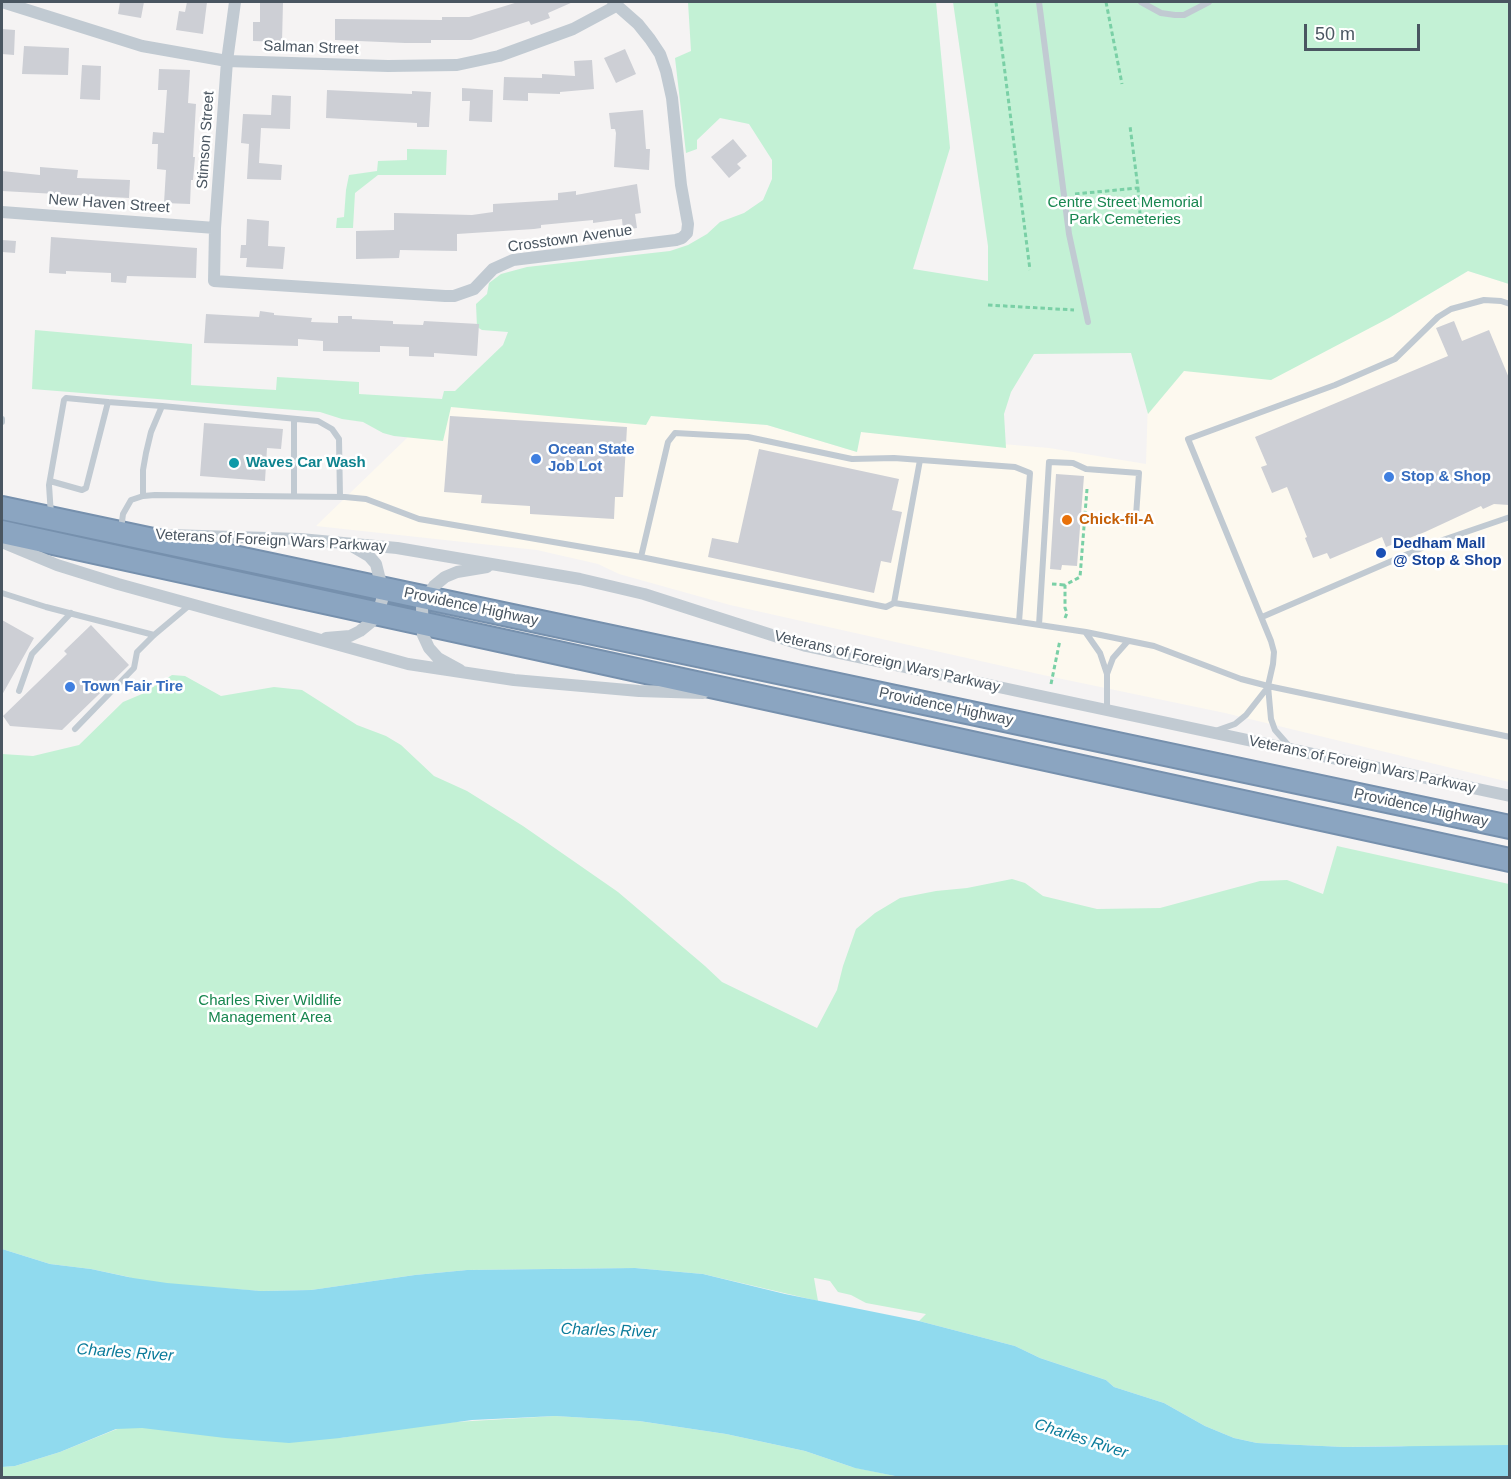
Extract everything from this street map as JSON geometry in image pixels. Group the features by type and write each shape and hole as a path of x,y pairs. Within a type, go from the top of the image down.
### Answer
{"highway":[{"name":"Veterans of Foreign Wars Parkway","path":"2,508 382,588"},
{"name":"Veterans of Foreign Wars Parkway","path":"2,532 422,622"},
{"name":"Providence Highway","path":"382,588 1509,827"},
{"name":"Providence Highway","path":"422,622 1509,860"}],"street":[{"name":"Salman Street","path":"2,2 142,46 227,61 388,66 457,65 499,56 573,29 615,4"},
{"name":"Stimson Street","path":"214,281 214,228 227,61 235,2"},
{"name":"Crosstown Avenue","path":"214,281 454,296 474,289 494,269 513,260 682,238 687,234 688,224 681,185 672,98 666,71 660,54 650,39 638,24 615,4"},
{"name":"New Haven Street","path":"2,212 214,228"},
{"name":"Veterans of Foreign Wars Parkway","path":"121,533 332,542 397,548 617,586 806,646 1509,796"},
{"path":"2,542 84,574 408,664 472,675 639,691 755,695"},
{"path":"310,637 350,636 371,622 378,613 382,600 382,588 376,564 369,556 352,546 332,542"},
{"path":"472,675 438,658 426,642 422,608 434,586 445,577 457,572 484,567 506,566"}],"lane":[{"path":"1040,2 1069,234 1088,322"},
{"path":"1142,2 1161,13 1175,15 1190,12 1209,2"},
{"path":"1292,750 1275,729 1271,719 1268,686 1274,652 1262,617 1188,439 1335,386 1395,359 1438,317 1451,309 1484,300 1509,304"},
{"path":"51,519 50,481 66,398 318,421 332,429 339,439 340,497"},
{"path":"50,481 82,490 88,486 108,402"},
{"path":"143,496 143,470 146,453 162,406"},
{"path":"294,419 294,496"},
{"path":"641,557 668,442 675,433 748,437 852,459 920,460 1015,467 1030,473 1019,622"},
{"path":"894,603 920,460"},
{"path":"1039,625 1049,462 1073,464 1086,469 1139,473 1136,516"},
{"path":"121,533 123,514 131,500 143,496 294,496 366,499 419,519 641,557 874,605 886,607 894,603 1086,632 1162,648 1242,679 1268,686 1509,737"},
{"path":"1262,617 1431,544 1509,517"},
{"path":"2,593 154,635"},
{"path":"75,729 134,668 137,652 192,604"},
{"path":"19,691 32,654 71,613"},
{"path":"1086,632 1100,652 1107,674 1107,710"},
{"path":"1107,674 1113,658 1128,641"},
{"path":"1211,733 1235,724 1246,715 1268,686"}],"path":[{"path":"996,2 1030,270"},
{"path":"1106,2 1122,84"},
{"path":"1130,126 1141,227"},
{"path":"1064,195 1138,188"},
{"path":"988,305 1085,310"},
{"path":"1048,584 1065,585 1080,577 1087,489"},
{"path":"1065,585 1067,613 1065,618"},
{"path":"1051,686 1060,640"}],"shaded area":[{"path":"1468,271 1509,284 1509,782 1225,713 730,605 619,574 598,564 537,550 316,526 440,406 651,416 767,425 857,452 861,432 1049,448 1146,464 1149,367 1389,318"}],"green space":[{"name":"Centre Street Memorial Park Cemeteries","path":"688,2 936,2 950,148 913,269 988,281 988,246 953,2 1509,2 1509,284 1468,271 1389,318 1271,380 1184,371 1148,414 1131,353 1034,354 1011,392 1004,414 1006,448 861,432 857,452 767,425 651,416 646,425 451,407 443,441 394,436 363,422 342,419 320,412 32,389 35,330 192,344 191,385 276,390 277,377 359,382 359,394 442,399 444,391 455,391 503,345 508,332 482,330 477,327 476,304 487,294 489,283 501,274 527,267 670,251 688,245 707,234 720,222 744,213 763,200 772,179 772,160 749,124 720,118 697,140 697,149 686,153 675,58 691,51"},
{"path":"407,149 447,150 446,175 378,175 355,193 353,228 336,228 337,218 344,217 349,175 377,171 378,161 407,160"},
{"name":"Charles River Wildlife Management Area","path":"172,675 185,676 221,696 274,687 302,690 357,725 386,736 401,745 434,776 467,791 523,826 618,892 722,982 817,1028 837,990 856,929 875,913 900,898 1012,879 1025,883 1043,896 1097,909 1160,908 1260,881 1287,880 1323,894 1337,846 1509,884 1509,1447 1424,1449 1401,1446 1344,1447 1257,1443 1234,1438 1205,1426 1164,1403 1114,1387 1106,1380 1040,1358 1015,1346 919,1321 926,1314 866,1303 851,1295 838,1292 830,1281 815,1278 818,1301 703,1274 635,1268 467,1270 311,1290 261,1291 137,1282 129,1277 91,1269 50,1264 2,1249 2,754 33,756 79,745 123,702 142,694"},
{"path":"555,1416 639,1421 726,1434 805,1451 852,1467 900,1477 2,1478 2,1467 15,1466 60,1452 127,1425 340,1438 439,1423"}],"water":[{"name":"Charles River","path":"2,1249 50,1264 91,1269 133,1278 261,1291 311,1290 467,1270 635,1268 703,1274 785,1294 919,1321 1015,1346 1040,1358 1106,1380 1114,1387 1164,1403 1205,1426 1234,1438 1257,1443 1344,1447 1509,1445 1509,1477 900,1477 855,1468 805,1451 726,1434 639,1421 555,1416 472,1420 289,1443 142,1428 116,1429 60,1452 15,1466 2,1467"}],"building":[{"path":"120,2 144,2 141,18 118,14"},
{"path":"187,2 207,2 203,34 176,30 179,11 185,12"},
{"path":"260,2 283,2 282,42 253,41 253,22 260,22"},
{"path":"518,2 573,2 548,13 550,18 531,25 529,21 471,40 431,40 431,43 405,43 335,40 335,19 442,20 442,17 469,17"},
{"path":"2,29 15,30 14,55 2,54"},
{"path":"24,46 69,48 68,75 22,74"},
{"path":"625,49 636,74 616,83 604,58"},
{"path":"592,60 594,89 560,92 560,94 528,93 528,101 503,100 504,77 542,78 542,74 575,76 574,61"},
{"path":"82,65 101,66 100,100 80,99"},
{"path":"159,69 190,70 188,103 196,104 193,157 195,157 190,204 164,203 166,170 157,169 158,144 152,144 153,132 164,133 167,90 158,90"},
{"path":"462,88 493,90 492,122 469,121 470,101 462,101"},
{"path":"327,90 412,94 412,91 431,92 429,127 417,127 417,123 326,118"},
{"path":"272,95 291,96 290,129 261,128 259,163 282,165 281,180 247,179 249,144 241,143 243,114 271,115"},
{"path":"643,110 646,149 650,149 649,170 614,167 616,133 615,129 611,129 609,113"},
{"path":"733,139 747,156 737,164 741,168 729,178 711,157"},
{"path":"40,167 78,170 77,178 130,180 129,198 2,191 2,171 40,175"},
{"path":"637,184 641,213 635,214 637,228 623,230 622,219 593,223 593,220 541,225 541,228 534,229 457,234 457,251 400,250 399,258 356,259 356,231 394,230 394,213 472,215 493,212 493,204 558,200 558,193 576,191 576,195"},
{"path":"247,219 269,221 268,246 285,247 283,269 246,267 247,258 240,258 241,245 246,245"},
{"path":"51,237 197,248 196,278 127,276 126,283 111,282 111,273 66,271 66,274 49,273"},
{"path":"2,240 16,241 15,253 2,252"},
{"path":"260,311 274,313 274,315 312,318 311,322 338,323 338,316 352,316 352,319 393,321 393,324 423,325 424,321 479,324 477,356 434,353 434,357 409,356 409,347 380,346 380,352 323,351 323,341 298,339 298,346 204,343 206,314 259,317"},
{"path":"1454,321 1462,341 1489,330 1509,378 1509,505 1494,504 1483,509 1481,506 1386,547 1382,537 1330,559 1327,553 1313,558 1287,487 1272,493 1261,467 1267,465 1255,437 1448,356 1436,328"},
{"name":"Ocean State Job Lot","path":"450,416 627,427 623,497 615,497 614,519 530,514 530,506 481,503 482,495 444,492"},
{"name":"Waves Car Wash","path":"204,423 283,429 281,449 267,448 265,481 200,476"},
{"path":"759,449 899,479 892,510 902,512 891,563 881,561 874,593 708,557 712,538 738,543"},
{"name":"Chick-fil-A","path":"1056,474 1084,476 1077,566 1062,565 1061,570 1050,569"},
{"path":"2,620 34,638 2,695"},
{"name":"Town Fair Tire","path":"91,625 129,665 62,730 10,726 3,716 67,654 64,651"}],"place":[{"name":"Ocean State Job Lot","path":"536,459"},
{"name":"Waves Car Wash","path":"234,463"},
{"name":"Stop & Shop","path":"1389,477"},
{"name":"Chick-fil-A","path":"1067,520"},
{"name":"Dedham Mall @ Stop & Shop","path":"1381,553"},
{"name":"Town Fair Tire","path":"70,687"}]}
